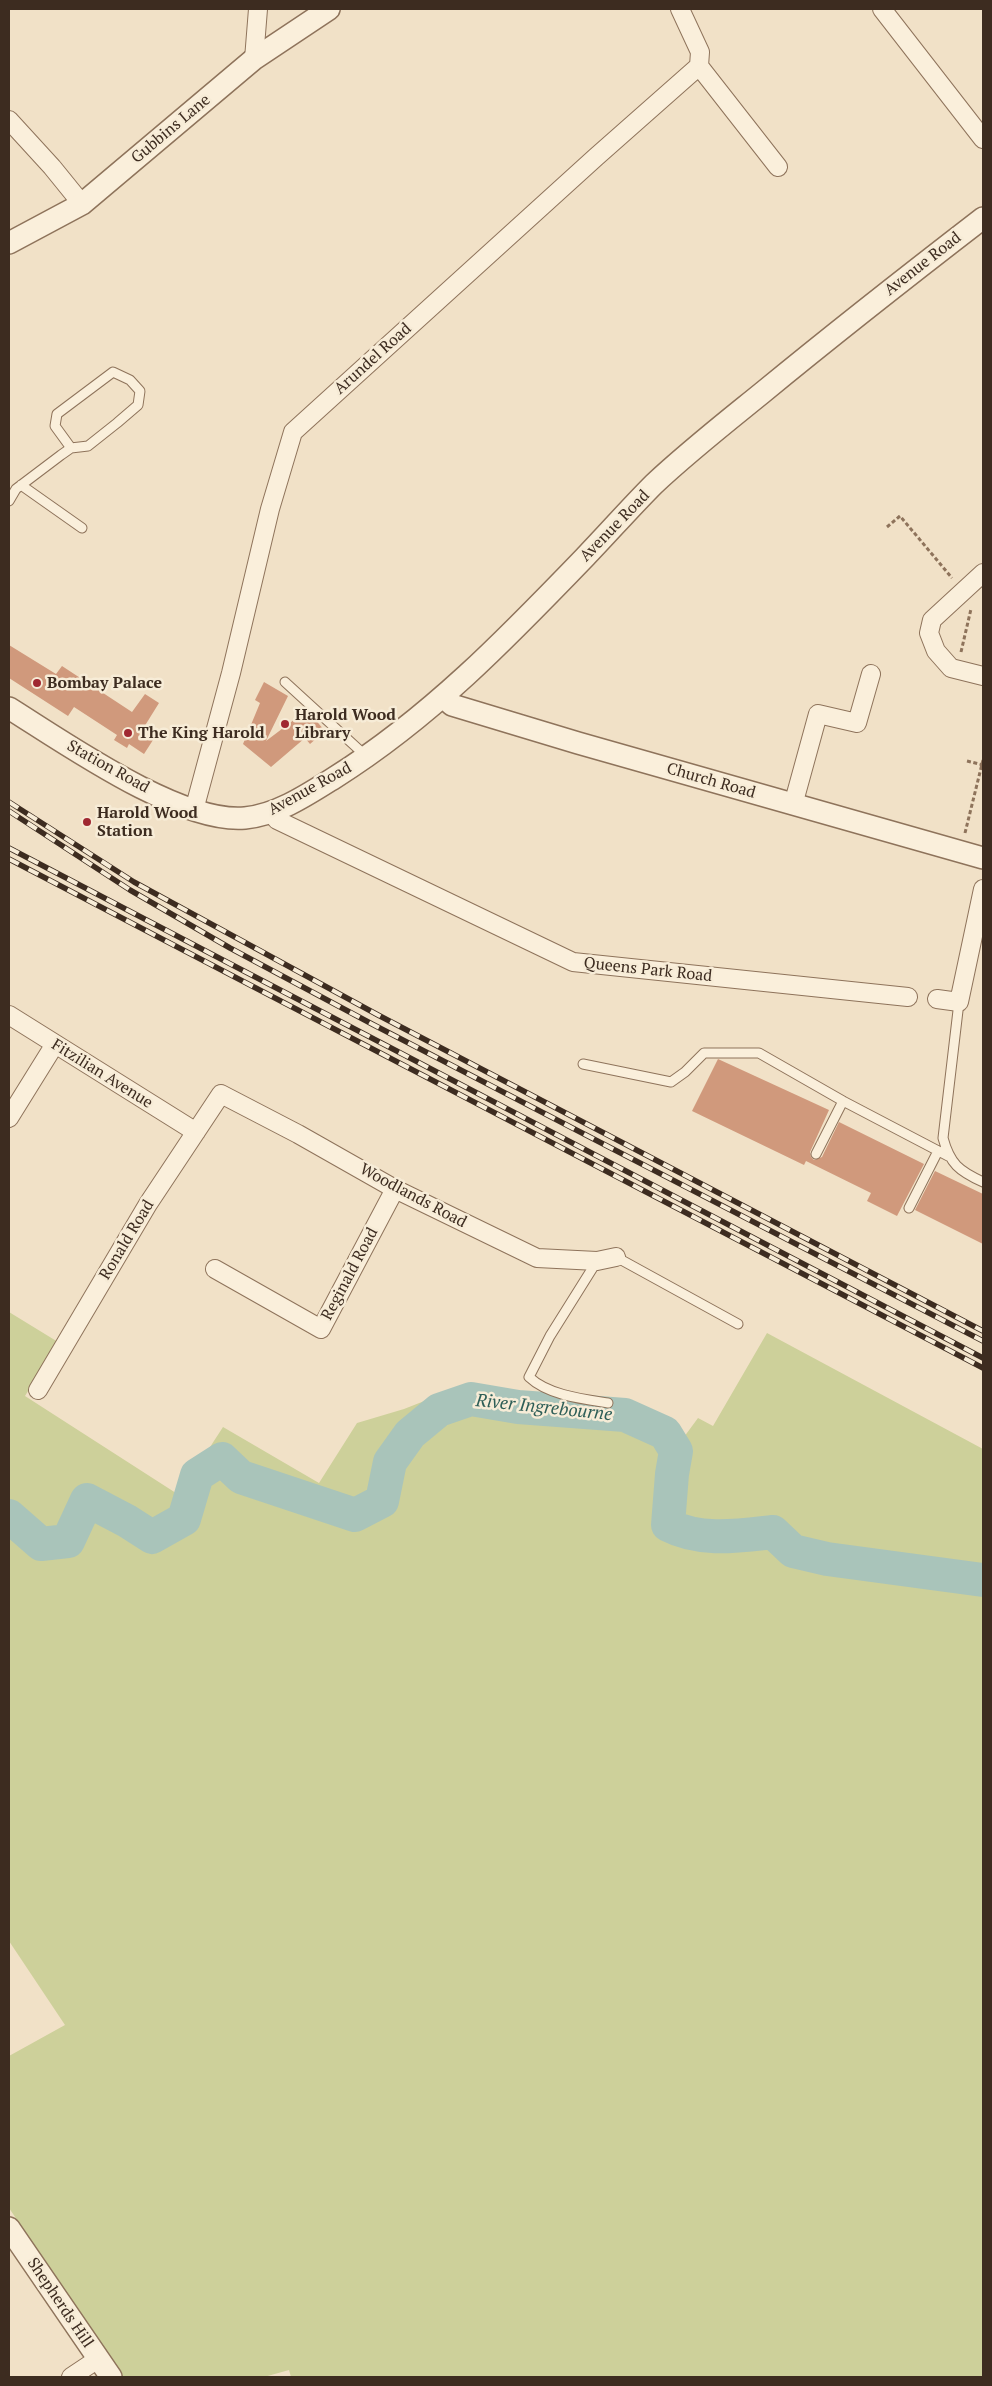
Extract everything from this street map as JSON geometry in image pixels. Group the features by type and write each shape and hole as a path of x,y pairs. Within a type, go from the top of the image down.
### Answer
{"street":[{"path":"254,59 258,9"},
{"name":"Gubbins Lane","path":"9,243 82,204 254,59 329,9"},
{"path":"680,9 700,52 699,66 778,167"},
{"path":"882,9 983,139"},
{"name":"Arundel Road","path":"194,810 231,673 270,509 293,432 699,66"},
{"path":"9,120 52,167 82,204"},
{"name":"Avenue Road","path":"242,819 272,813 320,787 367,757 412,724 443,697 545,598 653,485 704,440 855,316 983,218"},
{"path":"981,576 932,620 929,632 936,651 952,668 983,676"},
{"path":"793,805 818,714 857,723 871,674"},
{"name":"Church Road","path":"443,697 452,705 460,708 983,858"},
{"name":"Station Road","path":"9,708 88,758 140,787 218,818 242,819"},
{"name":"Queens Park Road","path":"272,813 277,820 574,962 908,997"},
{"path":"937,999 959,1002 983,889"},
{"name":"Fitzilian Avenue","path":"9,1015 196,1132"},
{"path":"9,1118 54,1044"},
{"name":"Ronald Road","path":"38,1390 148,1204 221,1094"},
{"name":"Woodlands Road","path":"221,1094 298,1134 395,1189 537,1258 597,1261 616,1257"},
{"name":"Reginald Road","path":"215,1268 321,1330 395,1189"},
{"name":"Shepherds Hill","path":"9,2228 110,2377"},
{"path":"71,2377 98,2359"}],"lane":[{"path":"9,500 21,485 72,448 88,446 138,404 140,391 130,380 113,372 57,414 55,426 72,448"},
{"path":"21,485 82,528"},
{"path":"285,682 367,757"},
{"path":"948,1156 943,1138 959,1002"},
{"path":"583,1064 671,1082 685,1072 704,1053 759,1053 843,1101 948,1156 963,1173 983,1182"},
{"path":"816,1154 843,1101"},
{"path":"908,1208 938,1151"},
{"path":"616,1257 738,1324"},
{"path":"597,1261 550,1336 529,1377 536,1384 576,1398 608,1403"}],"path":[{"path":"887,527 900,516 964,592"},
{"path":"957,670 981,576"},
{"path":"964,838 983,760"},
{"path":"967,761 983,765"}],"green space":[{"path":"9,1312 58,1342 25,1396 179,1495 223,1427 319,1483 357,1423 404,1409 470,1383 636,1412 666,1423 684,1437 698,1418 713,1426 767,1333 983,1449 983,2377 291,2377 289,2370 264,2377 110,2377 68,2295 9,2208 9,2056 65,2025 9,1941"}],"building":[{"path":"9,645 56,674 62,666 132,712 145,694 159,703 141,732 153,740 144,754 129,744 127,748 114,740 117,735 74,707 68,716 9,678"},
{"name":"Harold Wood Library","path":"264,682 288,696 266,741 307,710 325,731 310,744 305,738 271,767 243,744 260,703 255,700"},
{"path":"718,1059 829,1110 810,1152 814,1160 822,1157 839,1122 924,1164 897,1216 867,1201 871,1193 806,1161 804,1165 692,1111"},
{"path":"935,1171 983,1194 983,1244 915,1210"}],"waterway":[{"name":"River Ingrebourne","path":"9,1516 41,1544 68,1541 87,1500 127,1521 152,1537 184,1519 197,1475 222,1459 241,1477 355,1515 382,1501 390,1462 410,1434 439,1410 471,1399 518,1407 625,1415 665,1433 676,1451 672,1474 668,1525 681,1530 706,1536 773,1532 793,1551 827,1559 983,1580"}],"railway":[{"path":"9,802 134,882 378,1015 983,1331"},
{"path":"9,811 130,890 230,948 372,1024 983,1341"},
{"path":"9,848 983,1358"},
{"path":"9,859 983,1368"}],"place":[{"name":"Bombay Palace","path":"37,683"},
{"name":"Harold Wood Library","path":"285,724"},
{"name":"The King Harold","path":"128,733"},
{"name":"Harold Wood Station","path":"87,822"}]}
